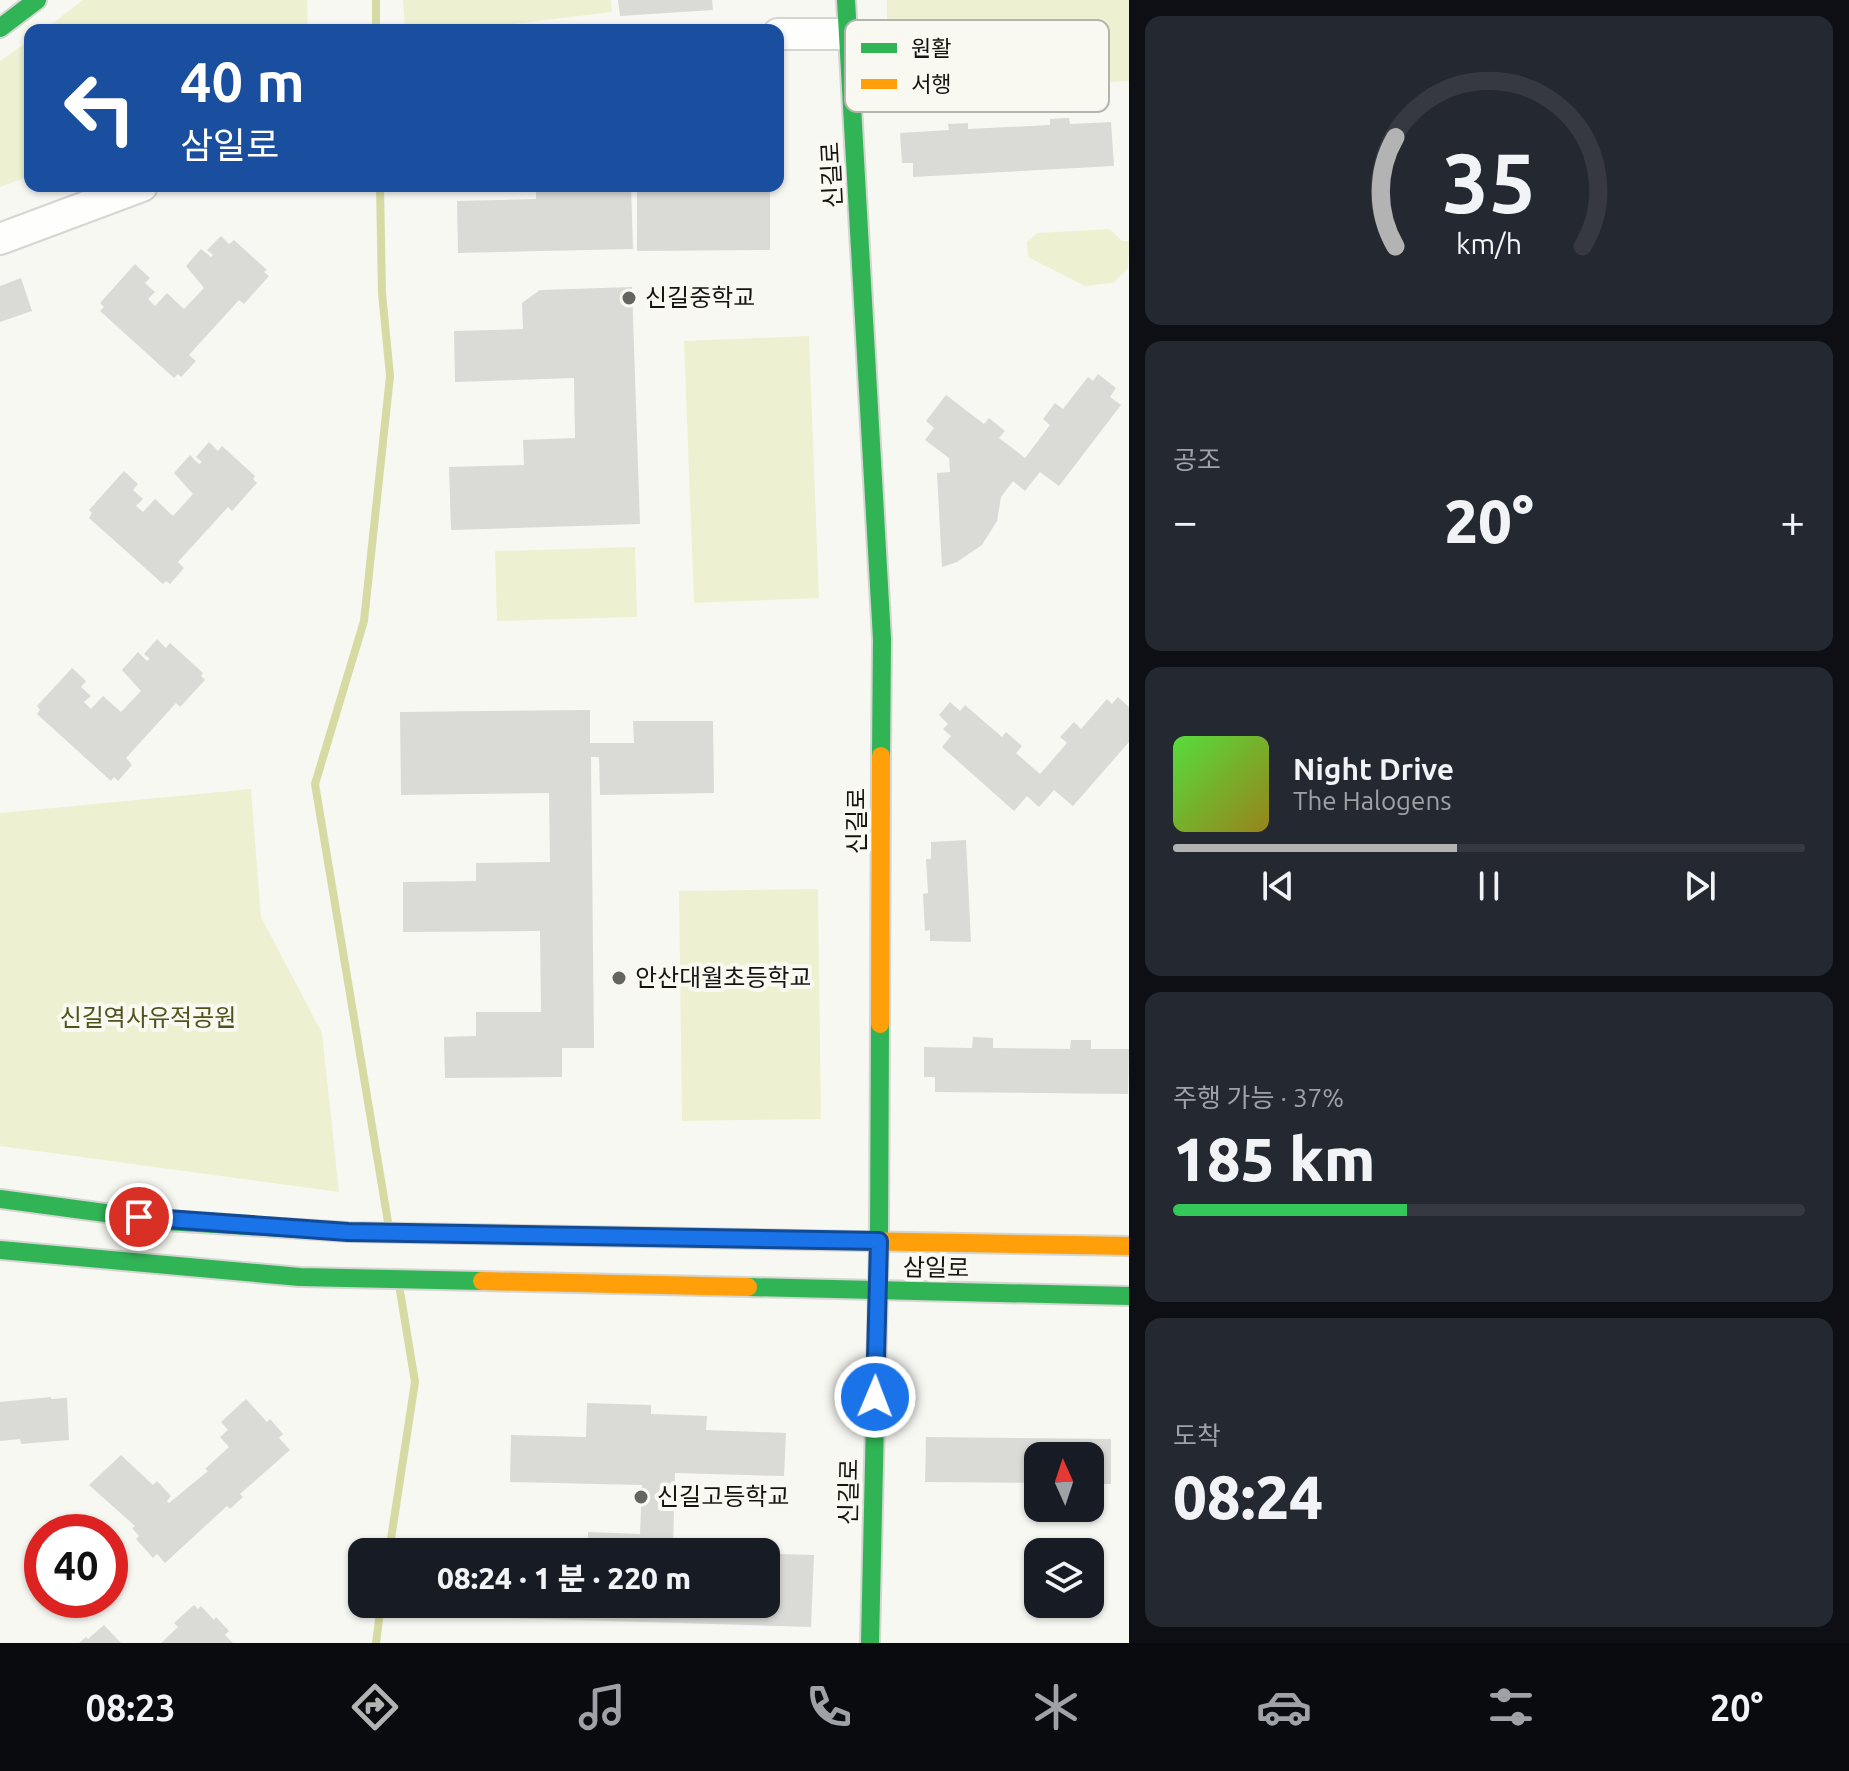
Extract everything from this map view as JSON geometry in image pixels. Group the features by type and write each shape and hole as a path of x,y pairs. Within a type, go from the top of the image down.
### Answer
{"street":[{"path":"0,28 37,0"},
{"name":"신길로","path":"846,0 847,20"},
{"path":"784,34 845,34"},
{"name":"신길로","path":"852,112 882,639 879,1241 870,1643"},
{"path":"0,239 126,192"},
{"name":"삼일로","path":"0,1199 165,1221 348,1232 1129,1246"},
{"name":"삼일로","path":"0,1250 300,1277 1129,1296"}],"green space":[{"path":"83,0 307,0 308,24 52,24"},
{"path":"403,0 611,0 612,12 514,24 405,24"},
{"path":"887,0 1129,0 1129,81 1109,82 1109,20 887,20"},
{"path":"24,44 24,178 0,187 0,61"},
{"path":"1110,229 1122,241 1129,241 1128,268 1113,283 1085,286 1028,257 1027,242 1037,233"},
{"path":"809,336 819,598 694,603 684,341"},
{"path":"635,547 637,617 497,621 495,551"},
{"name":"신길역사유적공원","path":"251,789 261,917 322,1033 339,1192 0,1146 0,813"},
{"path":"818,889 821,1119 682,1121 679,891"}],"building":[{"path":"618,0 712,0 713,10 620,16"},
{"path":"1069,118 1070,124 1111,122 1114,166 913,177 913,163 902,163 900,133 949,130 948,124 968,123 968,129 1050,125 1050,119"},
{"path":"536,192 631,192 633,249 458,253 457,201 536,199"},
{"path":"637,192 770,192 770,250 637,251"},
{"path":"221,236 229,244 234,240 267,270 264,272 269,276 244,304 239,300 189,355 196,361 181,377 178,374 174,378 100,311 104,307 100,303 135,264 150,278 145,283 155,292 148,299 155,306 167,293 184,309 204,288 186,266 201,249 211,257 213,255 207,250"},
{"path":"21,278 32,311 0,322 0,286"},
{"path":"632,287 640,524 451,530 449,467 524,465 523,440 575,438 574,378 455,382 454,331 523,329 522,303 540,290"},
{"path":"1098,374 1116,388 1110,397 1121,405 1059,486 1040,472 1025,491 1013,481 1001,497 997,521 982,545 957,562 942,567 937,473 950,472 949,458 925,440 934,428 926,421 946,395 984,424 989,418 1005,431 999,438 1025,458 1050,425 1043,419 1055,403 1063,409 1088,377 1093,381"},
{"path":"209,442 218,451 222,446 255,476 253,479 257,483 232,511 228,507 178,562 184,568 170,584 166,581 163,584 89,518 92,513 89,510 124,471 138,484 133,490 143,499 136,506 143,512 155,499 173,516 193,494 174,473 190,455 199,464 202,462 196,457"},
{"path":"157,639 166,648 170,643 203,673 201,676 205,680 180,707 176,703 126,758 132,765 118,781 114,777 111,781 37,714 40,710 37,706 72,668 86,681 81,687 91,696 84,702 91,709 103,696 121,712 141,691 122,670 138,652 147,661 150,659 144,654"},
{"path":"1118,697 1129,707 1129,742 1073,806 1054,790 1039,807 1027,796 1014,811 942,747 951,736 943,729 948,724 939,715 950,702 960,711 965,705 1002,737 1006,732 1022,746 1016,753 1040,774 1067,743 1060,737 1074,722 1081,729 1107,699 1112,704"},
{"path":"590,710 590,743 634,743 633,721 713,721 714,793 600,795 599,757 591,757 594,1048 562,1048 562,1077 445,1078 444,1037 476,1036 476,1012 541,1012 540,931 403,932 403,882 476,881 476,863 550,862 549,793 401,795 400,712"},
{"path":"966,840 971,942 930,941 930,930 925,931 923,894 928,893 926,859 931,859 931,842"},
{"path":"973,1037 993,1038 993,1048 1070,1049 1071,1040 1091,1040 1091,1049 1129,1049 1128,1094 935,1092 935,1077 924,1077 924,1047 972,1048"},
{"path":"67,1398 69,1440 21,1444 20,1439 0,1441 0,1402"},
{"path":"246,1399 283,1434 279,1438 290,1450 240,1494 243,1497 230,1509 227,1506 165,1563 157,1554 153,1558 136,1539 139,1536 132,1528 135,1526 128,1520 128,1514 122,1514 89,1485 121,1455 153,1485 157,1481 171,1496 167,1501 169,1503 208,1471 205,1469 229,1447 220,1437 228,1430 221,1422"},
{"path":"587,1403 651,1405 651,1414 707,1416 706,1430 786,1433 784,1476 675,1473 673,1538 588,1538 588,1532 640,1534 642,1485 510,1482 511,1435 586,1437"},
{"path":"926,1437 1111,1439 1111,1484 1104,1484 1104,1442 1024,1442 1024,1483 925,1482"},
{"path":"780,1554 814,1555 811,1627 504,1618 780,1618"},
{"path":"194,1605 198,1609 201,1606 214,1620 216,1617 229,1631 225,1635 233,1643 161,1643 178,1627 174,1623"},
{"path":"104,1625 121,1643 79,1643 86,1637 88,1639"}],"waterway":[{"path":"376,0 376,24"},
{"path":"380,192 382,293 390,376 364,621 315,784 388,1222"},
{"path":"391,1538 415,1382 400,1291"},
{"path":"376,1643 379,1618"}],"traffic: fast":[{"path":"0,28 37,0"},
{"path":"846,0 847,20"},
{"path":"852,112 882,639 881,756"},
{"path":"870,1643 879,1241 880,1024"},
{"path":"0,1199 165,1221 348,1232 750,1239"},
{"path":"0,1250 300,1277 482,1281"},
{"path":"748,1287 1129,1296"}],"traffic: slow":[{"path":"880,1024 881,756"},
{"path":"750,1239 1129,1246"},
{"path":"482,1281 748,1287"}],"place":[{"name":"신길중학교","path":"629,298"},
{"name":"안산대월초등학교","path":"619,978"},
{"name":"신길고등학교","path":"641,1497"}],"route":[{"path":"139,1217 348,1232 879,1241 875,1397"}]}
